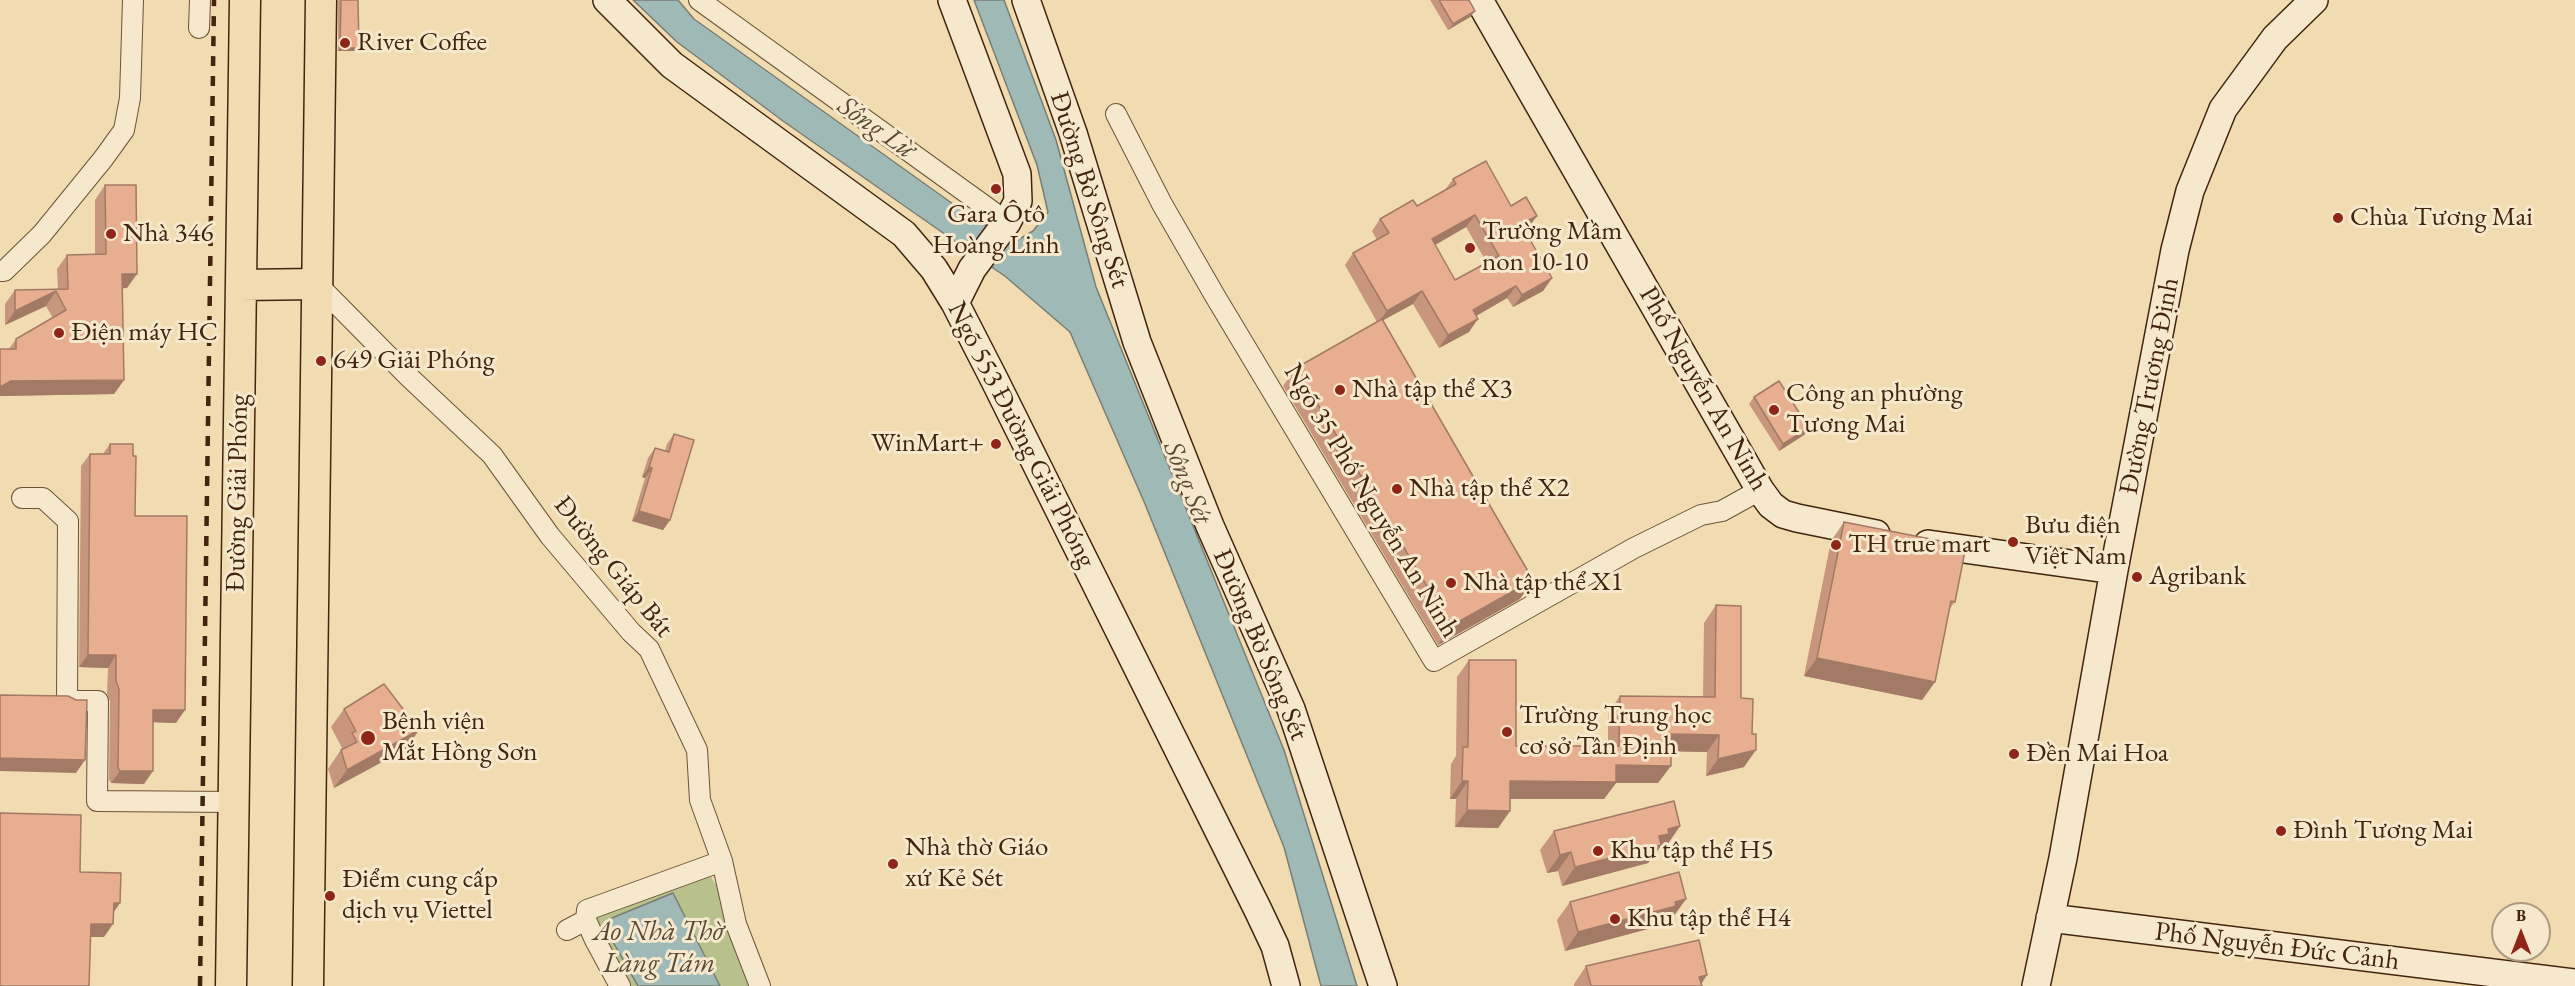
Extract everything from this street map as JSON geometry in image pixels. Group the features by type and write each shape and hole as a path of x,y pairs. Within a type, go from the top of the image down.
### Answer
{"main road":[{"name":"Đường Giải Phóng","path":"231,986 245,0"},
{"path":"308,986 321,0"},
{"path":"241,285 317,284"}],"street":[{"path":"1,276 42,234 124,130 130,98 133,0"},
{"path":"199,28 200,0"},
{"name":"Ngõ 553 Đường Giải Phóng","path":"607,0 672,65 904,234 934,269 955,303 1258,910 1275,946 1286,986"},
{"path":"699,0 821,91 1007,222"},
{"path":"952,0 1017,174 1018,201 1007,222 972,268 955,303"},
{"name":"Đường Bờ Sông Sét","path":"1026,0 1073,133 1137,342 1210,526 1291,709 1383,986"},
{"name":"Phố Nguyễn An Ninh","path":"1479,0 1760,490 1771,505 1783,514 1901,539 1985,554 2114,570"},
{"name":"Đường Trương Định","path":"2036,986 2072,812 2114,570 2174,259 2190,191 2223,109 2275,38 2314,0"},
{"name":"Ngõ 35 Phố Nguyễn An Ninh","path":"1116,114 1162,204 1215,296 1434,661 1634,548 1701,514 1722,511 1760,490"},
{"name":"Đường Giáp Bát","path":"317,284 409,377 492,455 550,536 631,632 649,649 697,750 700,800 722,861 736,924 760,986"},
{"path":"22,498 43,498 68,521 68,701 98,701 97,801 234,802"},
{"path":"620,986 603,957 586,920 587,910 722,861"},
{"name":"Phố Nguyễn Đức Cảnh","path":"2050,918 2575,983"},
{"path":"567,930 586,920"}],"green space":[{"path":"710,875 716,885 739,957 753,986 625,986 589,914"}],"water":[{"path":"633,0 678,0 694,19 974,219 1016,241 1033,231 1048,212 1037,165 974,0 1004,0 1056,140 1096,287 1284,750 1357,986 1321,986 1284,847 1145,504 1070,332 1006,277 783,121 677,42"},
{"name":"Ao Nhà Thờ Làng Tám","path":"673,893 720,986 638,986 608,933 607,920"}],"building":[{"path":"341,0 358,0 359,48 340,48"},
{"path":"1439,0 1469,0 1475,11 1453,24"},
{"path":"1486,161 1511,206 1526,197 1537,216 1521,224 1552,278 1522,295 1516,286 1473,310 1478,319 1448,335 1422,291 1387,311 1353,253 1389,233 1380,219 1413,200 1417,206 1456,184 1453,179","holes":["1475,215 1499,256 1455,280 1432,239"]},
{"path":"105,185 136,185 137,274 122,274 124,380 11,381 0,387 0,349 16,349 16,339 66,310 56,291 15,311 15,290 68,289 67,255 106,254"},
{"path":"1382,319 1533,580 1451,626 1296,368"},
{"path":"1779,381 1809,428 1783,444 1754,397"},
{"path":"674,434 694,440 670,520 639,511 652,468 649,467 655,448 669,452"},
{"path":"110,444 133,444 133,456 136,456 135,516 187,516 185,710 153,710 153,771 120,771 118,768 119,689 116,681 116,655 88,655 90,454 110,454"},
{"path":"1844,522 1966,546 1955,602 1951,601 1935,682 1817,658"},
{"path":"1716,605 1741,606 1741,698 1753,699 1752,734 1756,734 1756,750 1718,759 1719,735 1671,734 1671,766 1616,765 1616,782 1510,781 1510,811 1467,810 1468,781 1462,781 1463,747 1468,747 1469,660 1516,660 1516,746 1619,746 1620,696 1715,697"},
{"path":"384,684 419,730 347,770 341,750 357,742 352,733 356,731 344,709"},
{"path":"0,695 68,696 76,700 87,700 85,760 0,758"},
{"path":"1674,801 1680,826 1668,829 1669,834 1659,836 1661,845 1575,867 1571,852 1560,855 1554,831"},
{"path":"0,813 81,815 80,872 121,873 120,903 114,903 113,924 91,924 89,986 0,986"},
{"path":"1679,872 1686,899 1675,902 1676,906 1578,932 1570,902"},
{"path":"1699,940 1707,975 1699,977 1702,986 1591,986 1586,966"}],"railway":[{"path":"200,986 214,0"}],"place":[{"name":"River Coffee","path":"345,43"},
{"name":"Gara Ôtô Hoàng Linh","path":"996,189"},
{"name":"Chùa Tương Mai","path":"2338,218"},
{"name":"Nhà 346","path":"111,234"},
{"name":"Trường Mầm non 10-10","path":"1470,248"},
{"name":"Điện máy HC","path":"59,333"},
{"name":"649 Giải Phóng","path":"321,361"},
{"name":"Nhà tập thể X3","path":"1340,390"},
{"name":"Công an phường Tương Mai","path":"1774,410"},
{"name":"WinMart+","path":"996,444"},
{"name":"Nhà tập thể X2","path":"1397,489"},
{"name":"Bưu điện Việt Nam","path":"2013,542"},
{"name":"TH true mart","path":"1836,545"},
{"name":"Agribank","path":"2137,577"},
{"name":"Nhà tập thể X1","path":"1451,583"},
{"name":"Trường Trung học cơ sở Tân Định","path":"1507,732"},
{"name":"Bệnh viện Mắt Hồng Sơn","path":"368,738"},
{"name":"Đền Mai Hoa","path":"2014,754"},
{"name":"Đình Tương Mai","path":"2281,831"},
{"name":"Khu tập thể H5","path":"1598,851"},
{"name":"Nhà thờ Giáo xứ Kẻ Sét","path":"893,864"},
{"name":"Điểm cung cấp dịch vụ Viettel","path":"330,896"},
{"name":"Khu tập thể H4","path":"1615,919"}],"water label":[{"name":"Sông Lừ","path":"876,128"},
{"name":"Sông Sét","path":"1187,483"}]}
